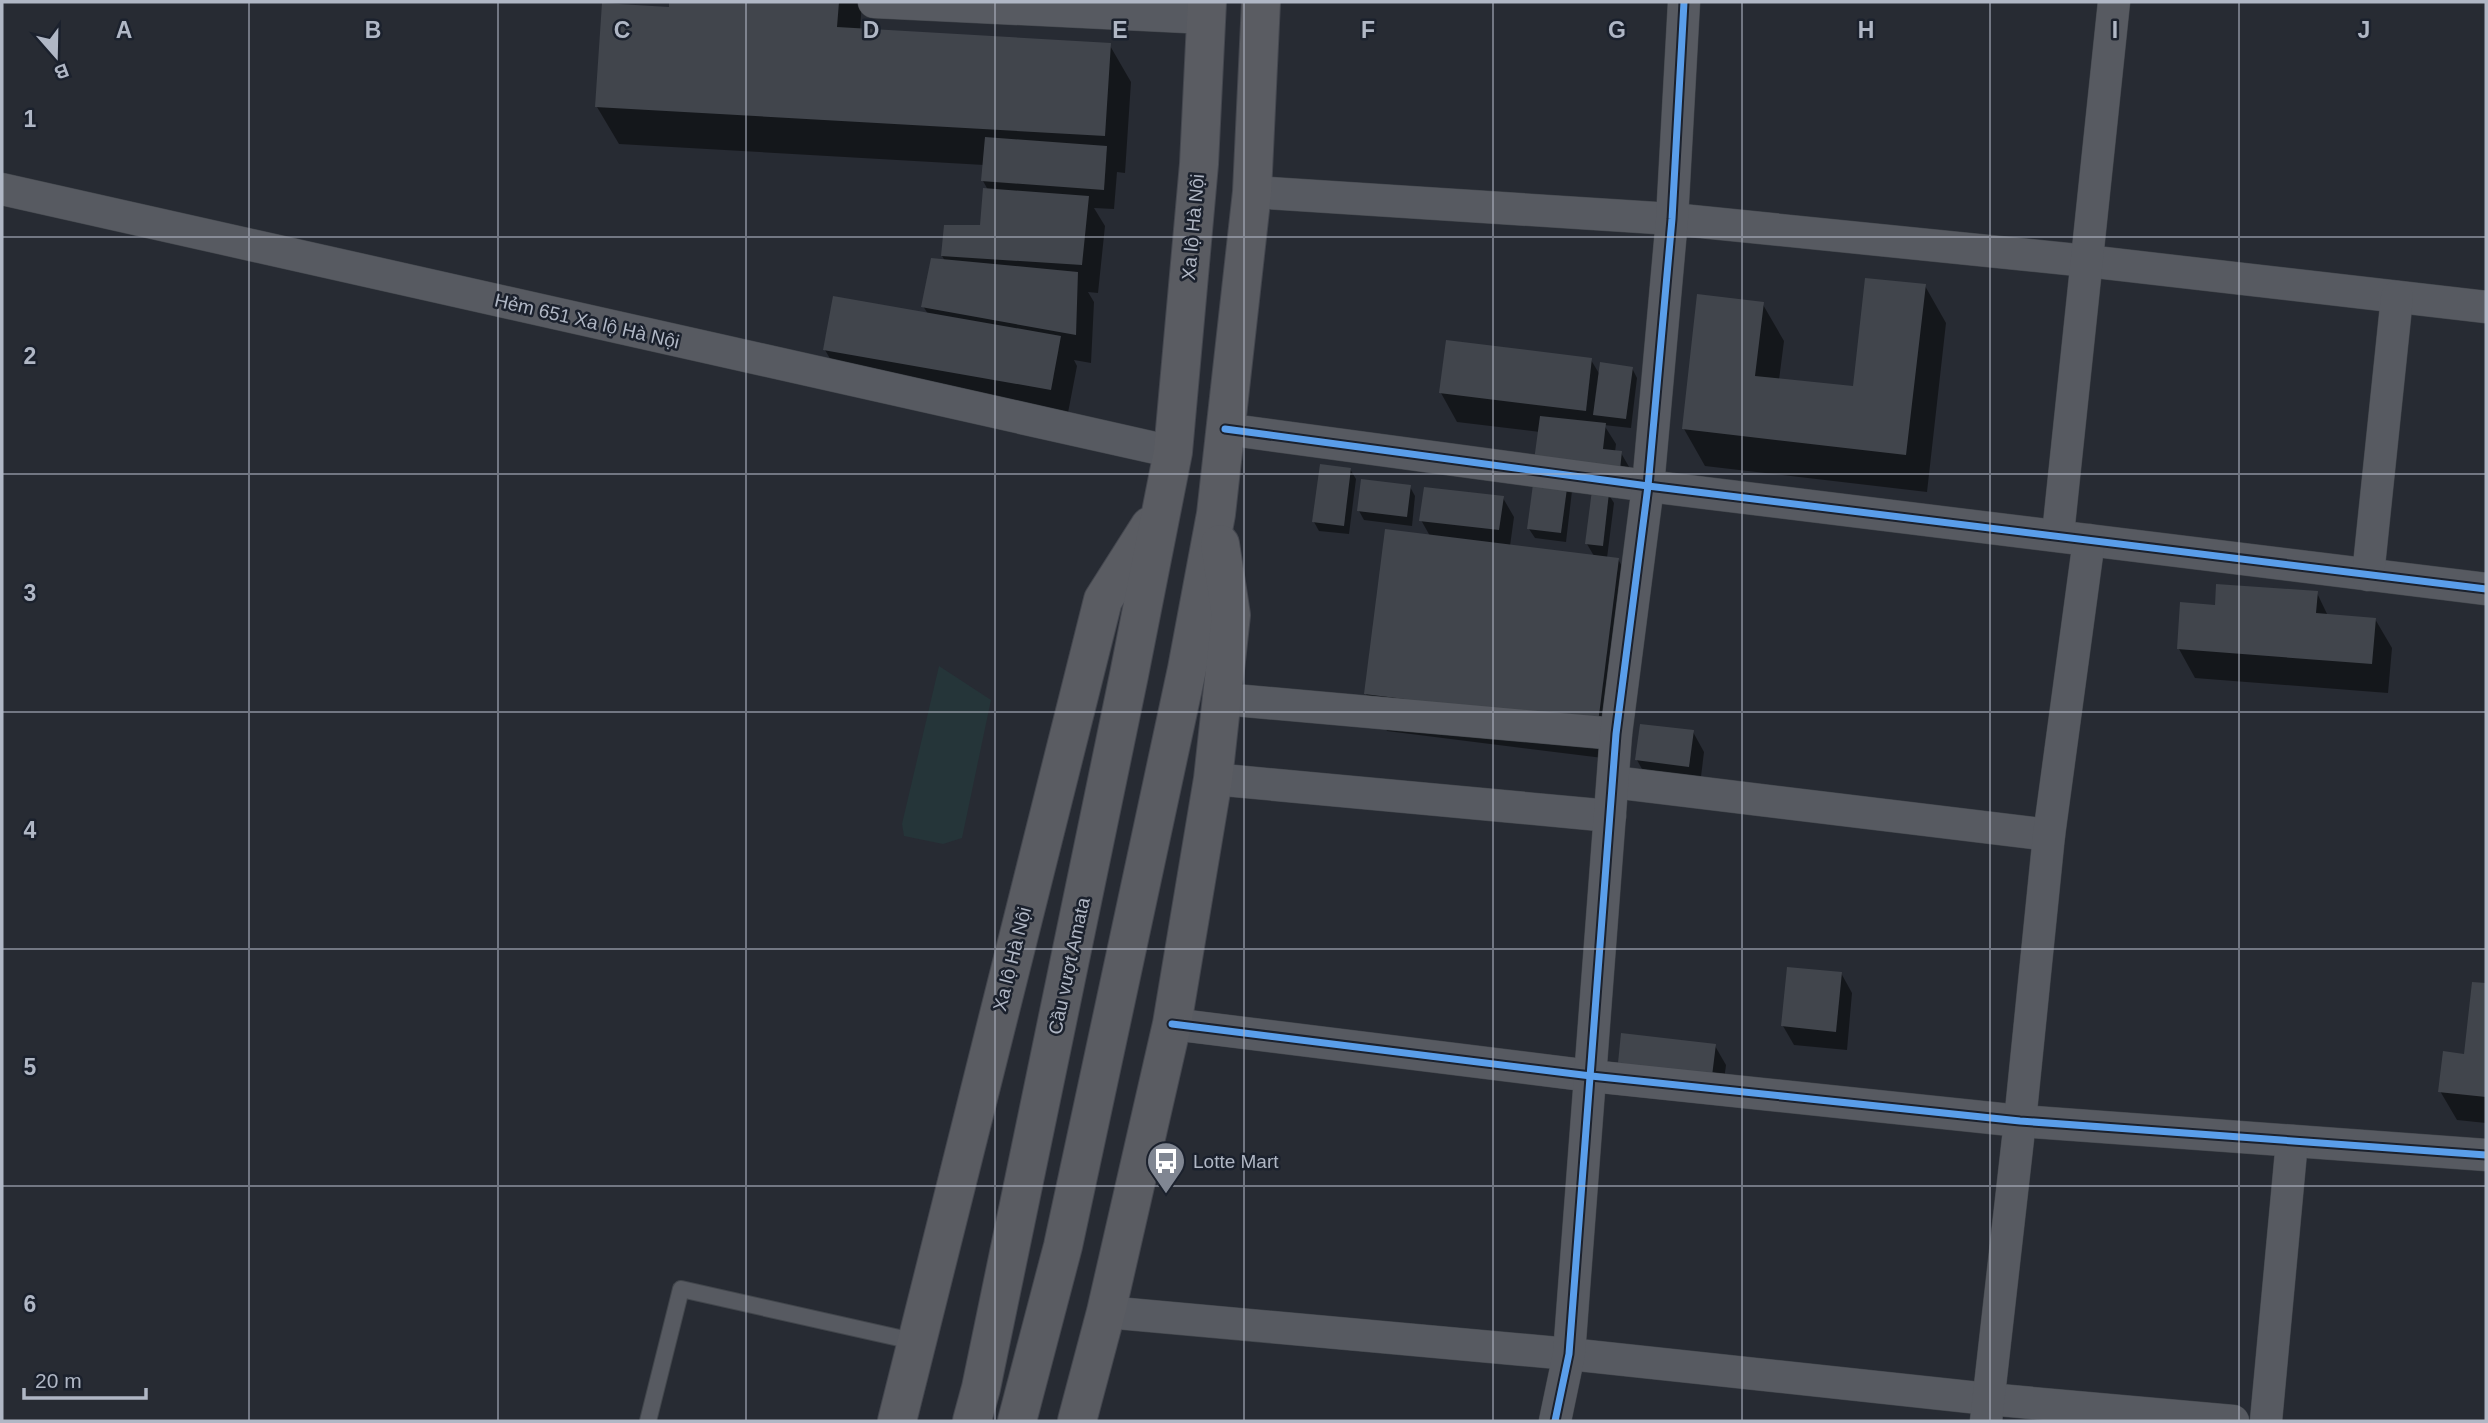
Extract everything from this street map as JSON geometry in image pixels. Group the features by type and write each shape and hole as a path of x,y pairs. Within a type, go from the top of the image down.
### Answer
{"highway":[{"path":"1017,1421 1063,1246 1187,669 1216,514 1252,192 1261,2"},
{"name":"Xa lộ Hà Nội","path":"897,1421 1103,600 1160,510 1173,452 1199,164 1206,10"},
{"name":"Cầu vượt Amata","path":"972,1421 1129,675 1160,510"},
{"path":"1077,1421 1106,1312 1172,1024 1213,779 1231,615 1216,514"}],"street":[{"path":"874,2 1206,10"},
{"path":"1555,1421 1569,1354 1616,734 1648,486 1672,219 1685,2"},
{"path":"2058,534 2114,2"},
{"name":"Hẻm 651 Xa lộ Hà Nội","path":"2,189 1173,452"},
{"path":"1252,192 1672,219 2087,261 2486,307"},
{"path":"2368,575 2397,297"},
{"path":"1225,429 1648,486 2058,534 2486,589"},
{"path":"1987,1410 2049,835 2089,540"},
{"path":"1223,699 1616,734"},
{"path":"1213,779 1610,816"},
{"path":"1612,782 2049,835"},
{"path":"1172,1024 1591,1076 2020,1121 2486,1155"},
{"path":"2266,1421 2292,1141"},
{"path":"1106,1312 1569,1354 1987,1410 2234,1421"}],"lane":[{"path":"649,1421 681,1289 917,1342"}],"shaded area":[{"path":"939,666 991,700 962,838 943,844 904,836 902,824"}],"building":[{"path":"669,2 839,2 837,27 1111,43 1105,136 595,107 602,3 669,7"},
{"path":"985,137 1107,146 1104,190 981,181"},
{"path":"983,188 1089,196 1082,265 941,256 944,225 980,225"},
{"path":"931,258 1078,272 1076,335 921,307"},
{"path":"1865,278 1926,284 1906,455 1682,429 1697,294 1764,302 1755,376 1853,386"},
{"path":"833,296 1061,336 1051,390 823,350"},
{"path":"1446,340 1592,358 1586,411 1439,393"},
{"path":"1600,362 1633,367 1626,419 1593,415"},
{"path":"1540,416 1606,423 1603,449 1622,451 1619,479 1533,468"},
{"path":"1320,464 1351,468 1344,526 1312,522"},
{"path":"1534,477 1568,481 1561,533 1527,529"},
{"path":"1361,479 1411,485 1407,517 1357,511"},
{"path":"1424,487 1504,496 1499,530 1419,521"},
{"path":"1592,490 1609,493 1603,546 1585,544"},
{"path":"1385,529 1619,558 1598,723 1364,694"},
{"path":"2216,584 2318,591 2316,613 2376,618 2372,664 2177,649 2180,602 2215,605"},
{"path":"1640,724 1694,730 1689,767 1635,760"},
{"path":"1787,967 1842,972 1836,1032 1781,1026"},
{"path":"2472,982 2486,983 2486,1097 2438,1092 2443,1051 2464,1054"},
{"path":"1621,1033 1716,1044 1711,1084 1617,1073"}],"cycle path":[{"path":"1555,1421 1569,1354 1616,734 1648,486 1672,219 1684,2"},
{"path":"1225,429 1648,486 2486,589"},
{"path":"1172,1024 1591,1076 2020,1121 2486,1155"}],"place":[{"name":"Lotte Mart","path":"1166,1195"}]}
